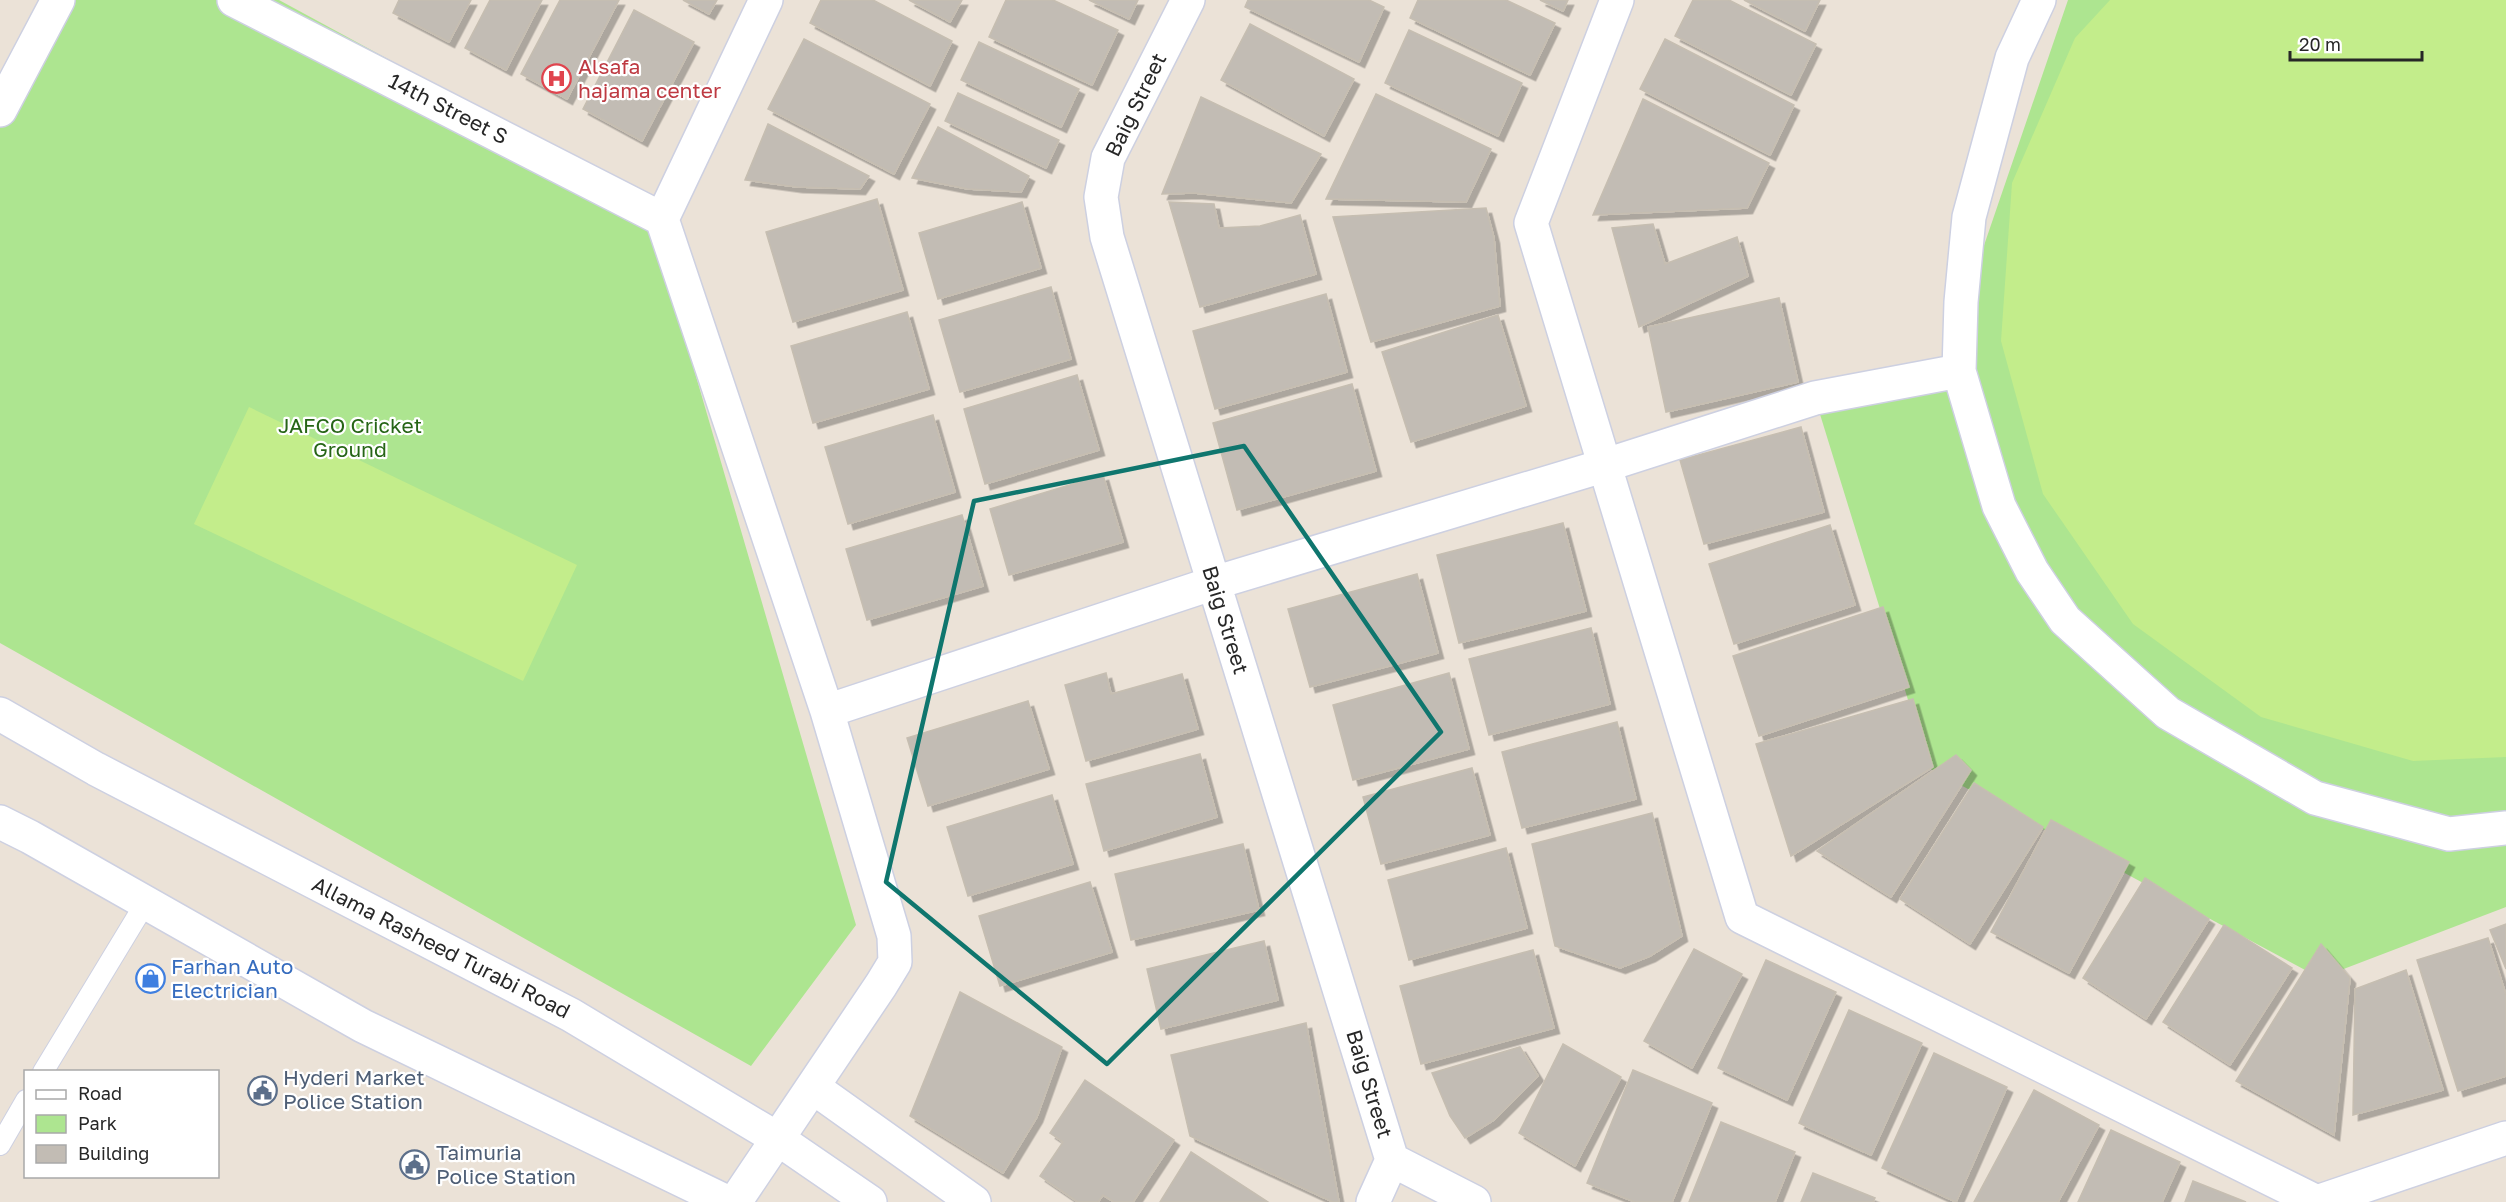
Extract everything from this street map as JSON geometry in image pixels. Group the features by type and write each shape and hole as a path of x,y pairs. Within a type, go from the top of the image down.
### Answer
{"street":[{"path":"0,110 58,0"},
{"name":"14th Street S","path":"234,0 662,219"},
{"path":"735,1202 814,1088 895,962 894,936 827,711 662,219 765,0"},
{"name":"Baig Street","path":"1188,0 1108,158 1101,197 1107,237 1392,1160 1474,1202"},
{"path":"1617,0 1530,223 1606,465 1742,917 2318,1202 2506,1138"},
{"path":"2039,0 2012,58 1969,217 1961,302 1959,371 1999,506 2032,571 2065,620 2168,713 2315,798 2449,834 2506,828"},
{"path":"827,711 1214,583 1606,465 1815,398 1959,371"},
{"name":"Allama Rasheed Turabi Road","path":"0,714 96,769 571,1015 778,1138 870,1202"},
{"path":"0,822 363,1026 727,1202"},
{"path":"814,1088 974,1202"},
{"path":"1373,1202 1392,1160"}],"lane":[{"path":"44,1070 146,902"},
{"path":"0,1145 24,1103"}],"highlighted area":[{"path":"1244,446 1441,732 1107,1064 886,882 974,501"}],"green space":[{"name":"JAFCO Cricket Ground","path":"45,0 279,0 644,198 856,925 751,1066 0,643 0,92"},
{"path":"2068,0 2506,0 2506,907 2320,978 1929,768 1815,398 1940,374"},
{"path":"2110,0 2506,0 2506,757 2413,761 2261,717 2133,624 2043,494 2001,341 2012,183 2075,38"},
{"path":"249,407 577,565 523,681 194,524"}],"building":[{"path":"399,0 471,0 449,42 393,13"},
{"path":"490,0 542,0 506,70 465,48"},
{"path":"560,0 619,0 567,99 521,74"},
{"path":"683,0 717,0 709,14"},
{"path":"821,0 873,0 952,41 930,86 810,23"},
{"path":"909,0 962,0 950,22"},
{"path":"1006,0 1053,0 1118,30 1092,85 989,37"},
{"path":"1089,0 1138,0 1129,19"},
{"path":"1248,0 1369,0 1384,7 1359,62 1245,7"},
{"path":"1418,0 1506,0 1555,23 1530,75 1410,18"},
{"path":"1540,0 1568,0 1563,11"},
{"path":"1693,0 1729,0 1816,44 1791,95 1675,36"},
{"path":"1744,0 1820,0 1805,31"},
{"path":"634,10 694,42 642,141 583,109"},
{"path":"1250,24 1354,79 1324,136 1221,80"},
{"path":"1409,30 1522,83 1498,136 1385,83"},
{"path":"804,39 930,104 894,174 768,109"},
{"path":"1665,39 1794,105 1770,155 1640,89"},
{"path":"979,42 1079,89 1061,127 961,80"},
{"path":"958,93 1059,140 1046,168 945,121"},
{"path":"1376,94 1491,149 1466,202 1326,199"},
{"path":"1201,97 1321,154 1291,203 1194,193 1162,194"},
{"path":"1643,99 1769,163 1747,208 1593,215"},
{"path":"768,124 869,176 860,189 797,187 745,180"},
{"path":"938,127 1029,176 1021,192 968,189 912,178"},
{"path":"877,199 903,290 793,322 766,232"},
{"path":"1022,202 1041,268 938,299 919,233"},
{"path":"1169,202 1214,204 1219,228 1260,226 1300,215 1316,274 1200,307"},
{"path":"1486,208 1494,238 1500,306 1371,342 1333,217"},
{"path":"1653,224 1665,264 1737,237 1748,276 1639,327 1612,228"},
{"path":"1051,287 1071,359 960,392 939,320"},
{"path":"1326,294 1347,372 1215,409 1193,331"},
{"path":"1779,298 1798,382 1666,412 1648,327"},
{"path":"907,312 929,389 813,423 791,346"},
{"path":"1498,315 1526,406 1411,442 1382,352"},
{"path":"1077,375 1099,450 985,484 964,409"},
{"path":"1352,384 1376,471 1237,510 1213,423"},
{"path":"933,415 955,492 848,524 825,447"},
{"path":"1801,427 1824,512 1704,544 1680,460"},
{"path":"1103,475 1123,542 1009,575 990,509"},
{"path":"962,515 983,586 867,620 846,549"},
{"path":"1563,523 1586,611 1459,643 1437,555"},
{"path":"1830,525 1855,605 1734,644 1709,564"},
{"path":"1417,574 1438,653 1310,687 1288,609"},
{"path":"1883,607 1909,687 1759,736 1733,656"},
{"path":"1591,628 1610,704 1489,735 1469,659"},
{"path":"1106,673 1111,694 1182,674 1198,729 1086,761 1065,685"},
{"path":"1449,673 1469,749 1353,780 1333,705"},
{"path":"1913,699 1933,767 1791,856 1756,744"},
{"path":"1028,701 1049,769 928,806 907,738"},
{"path":"1617,722 1636,799 1522,828 1502,752"},
{"path":"1200,754 1217,817 1104,851 1086,784"},
{"path":"1956,755 1971,770 1891,897 1817,851"},
{"path":"1472,768 1490,835 1381,864 1363,797"},
{"path":"1974,783 2043,827 1970,944 1900,899"},
{"path":"1052,795 1073,864 968,896 947,827"},
{"path":"1652,813 1682,936 1650,956 1620,968 1555,946 1532,844"},
{"path":"2051,820 2129,862 2069,973 1991,932"},
{"path":"1243,844 1259,910 1131,940 1115,874"},
{"path":"1506,848 1527,928 1409,960 1388,880"},
{"path":"2145,878 2209,919 2146,1019 2083,978"},
{"path":"1090,882 1112,952 1000,986 979,916"},
{"path":"2506,924 2506,969 2490,930"},
{"path":"2224,925 2292,968 2230,1065 2163,1022"},
{"path":"2488,938 2506,995 2506,1076 2458,1091 2417,960"},
{"path":"1264,941 1278,1000 1161,1029 1147,969"},
{"path":"2321,944 2350,978 2334,1135 2236,1081"},
{"path":"1694,949 1742,974 1692,1068 1644,1041"},
{"path":"1533,950 1554,1028 1421,1064 1400,986"},
{"path":"1766,960 1836,992 1787,1100 1718,1068"},
{"path":"2406,970 2443,1090 2353,1115 2355,989"},
{"path":"960,992 1062,1047 1037,1117 1003,1173 910,1116"},
{"path":"1849,1010 1922,1043 1871,1155 1799,1123"},
{"path":"1306,1023 1339,1202 1333,1202 1190,1136 1171,1055"},
{"path":"1563,1044 1621,1077 1575,1166 1519,1133"},
{"path":"1520,1047 1538,1076 1494,1120 1465,1138 1450,1116 1432,1073"},
{"path":"1934,1053 2007,1087 1956,1202 1882,1168"},
{"path":"1633,1070 1712,1103 1672,1202 1635,1202 1587,1183"},
{"path":"1085,1080 1174,1140 1133,1202 1114,1202 1103,1195 1098,1202 1078,1202 1040,1176 1063,1142 1050,1133"},
{"path":"2034,1090 2099,1125 2058,1202 1974,1202"},
{"path":"1721,1122 1795,1152 1775,1202 1689,1202"},
{"path":"2111,1130 2180,1162 2162,1202 2078,1202"},
{"path":"1191,1152 1268,1202 1160,1202"},
{"path":"1813,1173 1875,1198 1873,1202 1801,1202"},
{"path":"2193,1181 2246,1202 2185,1202"}],"place":[{"name":"Alsafa hajama center","path":"557,79"},
{"name":"Farhan Auto Electrician","path":"150,979"},
{"name":"Hyderi Market Police Station","path":"262,1090"},
{"name":"Taimuria Police Station","path":"415,1165"}]}
